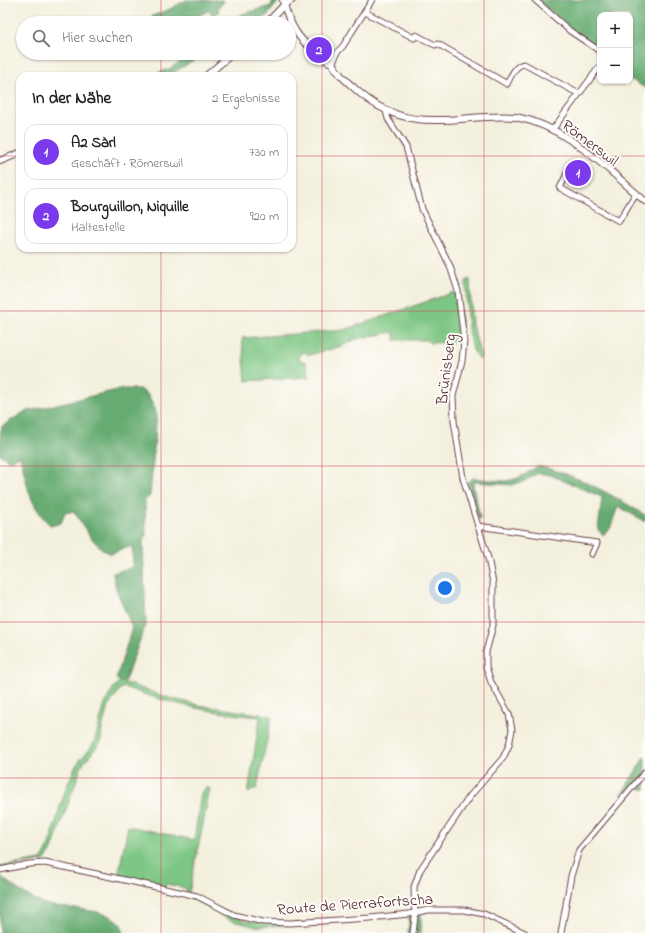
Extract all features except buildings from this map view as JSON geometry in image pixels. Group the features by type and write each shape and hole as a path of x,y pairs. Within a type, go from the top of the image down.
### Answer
{"main road":[{"path":"273,16 284,2"},
{"path":"284,2 289,16"},
{"path":"296,34 316,52 326,57 327,61 332,63 335,60 334,56 331,54 326,57"},
{"path":"211,72 225,60"},
{"name":"Römerswil","path":"332,63 340,74 354,87 386,110 402,117 417,120 516,117 534,121 553,129 576,143 645,201"},
{"path":"0,161 16,155"}],"street":[{"path":"284,2 293,0"},
{"path":"334,56 343,46 372,0"},
{"path":"535,0 570,31 597,49"},
{"path":"365,12 414,38 416,35 435,45 438,44 507,84 516,68 519,65 524,64 579,94"},
{"path":"553,129 597,70"},
{"name":"Brünisberg","path":"386,110 388,119 406,147 418,196 431,230 450,266 458,291 464,329 464,346 454,388 453,412 460,466 488,558 493,583 493,625 486,652 486,667 491,682 506,708 512,730 508,748 500,763 470,796 420,870 414,887 415,913 413,933"},
{"name":"Römerswil","path":"572,163 560,188 619,221 636,194"},
{"path":"478,526 597,543 592,554"},
{"path":"561,933 571,876 579,850 645,772"},
{"name":"Route de Pierrafortscha","path":"0,870 29,864 45,863 186,893 234,915 263,922 290,923 351,919 415,913 428,910 473,911 525,933"}],"green space":[{"path":"186,0 223,0 224,2 218,8 219,12 214,15 208,11 199,16 152,16 170,9"},
{"path":"277,0 278,2 267,16 239,16 241,14 271,6 272,2"},
{"path":"537,0 645,0 645,88 633,81 633,12 597,12 597,47 583,39"},
{"path":"183,60 194,60 175,72 160,72 169,69"},
{"path":"468,279 470,280 472,325 481,356 480,359 475,354 471,345 467,323 466,281"},
{"path":"457,291 463,335 457,342 430,343 427,340 395,340 393,332 356,339 342,346 309,355 305,352 301,353 299,357 301,361 306,362 310,377 246,381 242,338 344,330"},
{"path":"121,389 140,389 148,395 157,414 150,496 145,500 146,536 143,541 146,624 124,683 116,679 132,628 116,589 113,573 133,567 132,546 111,554 105,551 90,536 74,511 65,513 61,523 51,526 43,518 33,502 27,486 20,456 9,461 0,454 0,435 2,426 24,412"},
{"path":"537,466 579,479 607,493 645,515 645,522 618,506 610,529 603,535 598,530 602,497 550,475 538,473 525,481 511,485 475,482 473,485 480,517 479,520 468,482 473,478 507,481 520,477"},
{"path":"120,681 166,697 198,705 272,716 257,788 248,793 260,717 191,707 124,687 120,689 108,707 102,728 101,742 82,765 51,852 44,861 0,868 41,860 44,856 49,846 70,778 78,763 93,745 106,702 109,695"},
{"path":"645,756 645,790 636,788 621,795"},
{"path":"206,787 210,789 189,893 186,892 186,888 166,884 165,887 118,876 128,826 194,840 201,793"},
{"path":"0,876 20,891 42,903 51,906 89,910 112,917 120,924 124,933 0,933"},
{"path":"185,895 196,898 247,921 319,924 256,927 230,920"},
{"path":"421,914 421,933 408,933 409,917"}],"place":[{"name":"Bourguillon, Niquille","path":"319,50"},
{"name":"A2 Sàrl","path":"578,173"}]}
